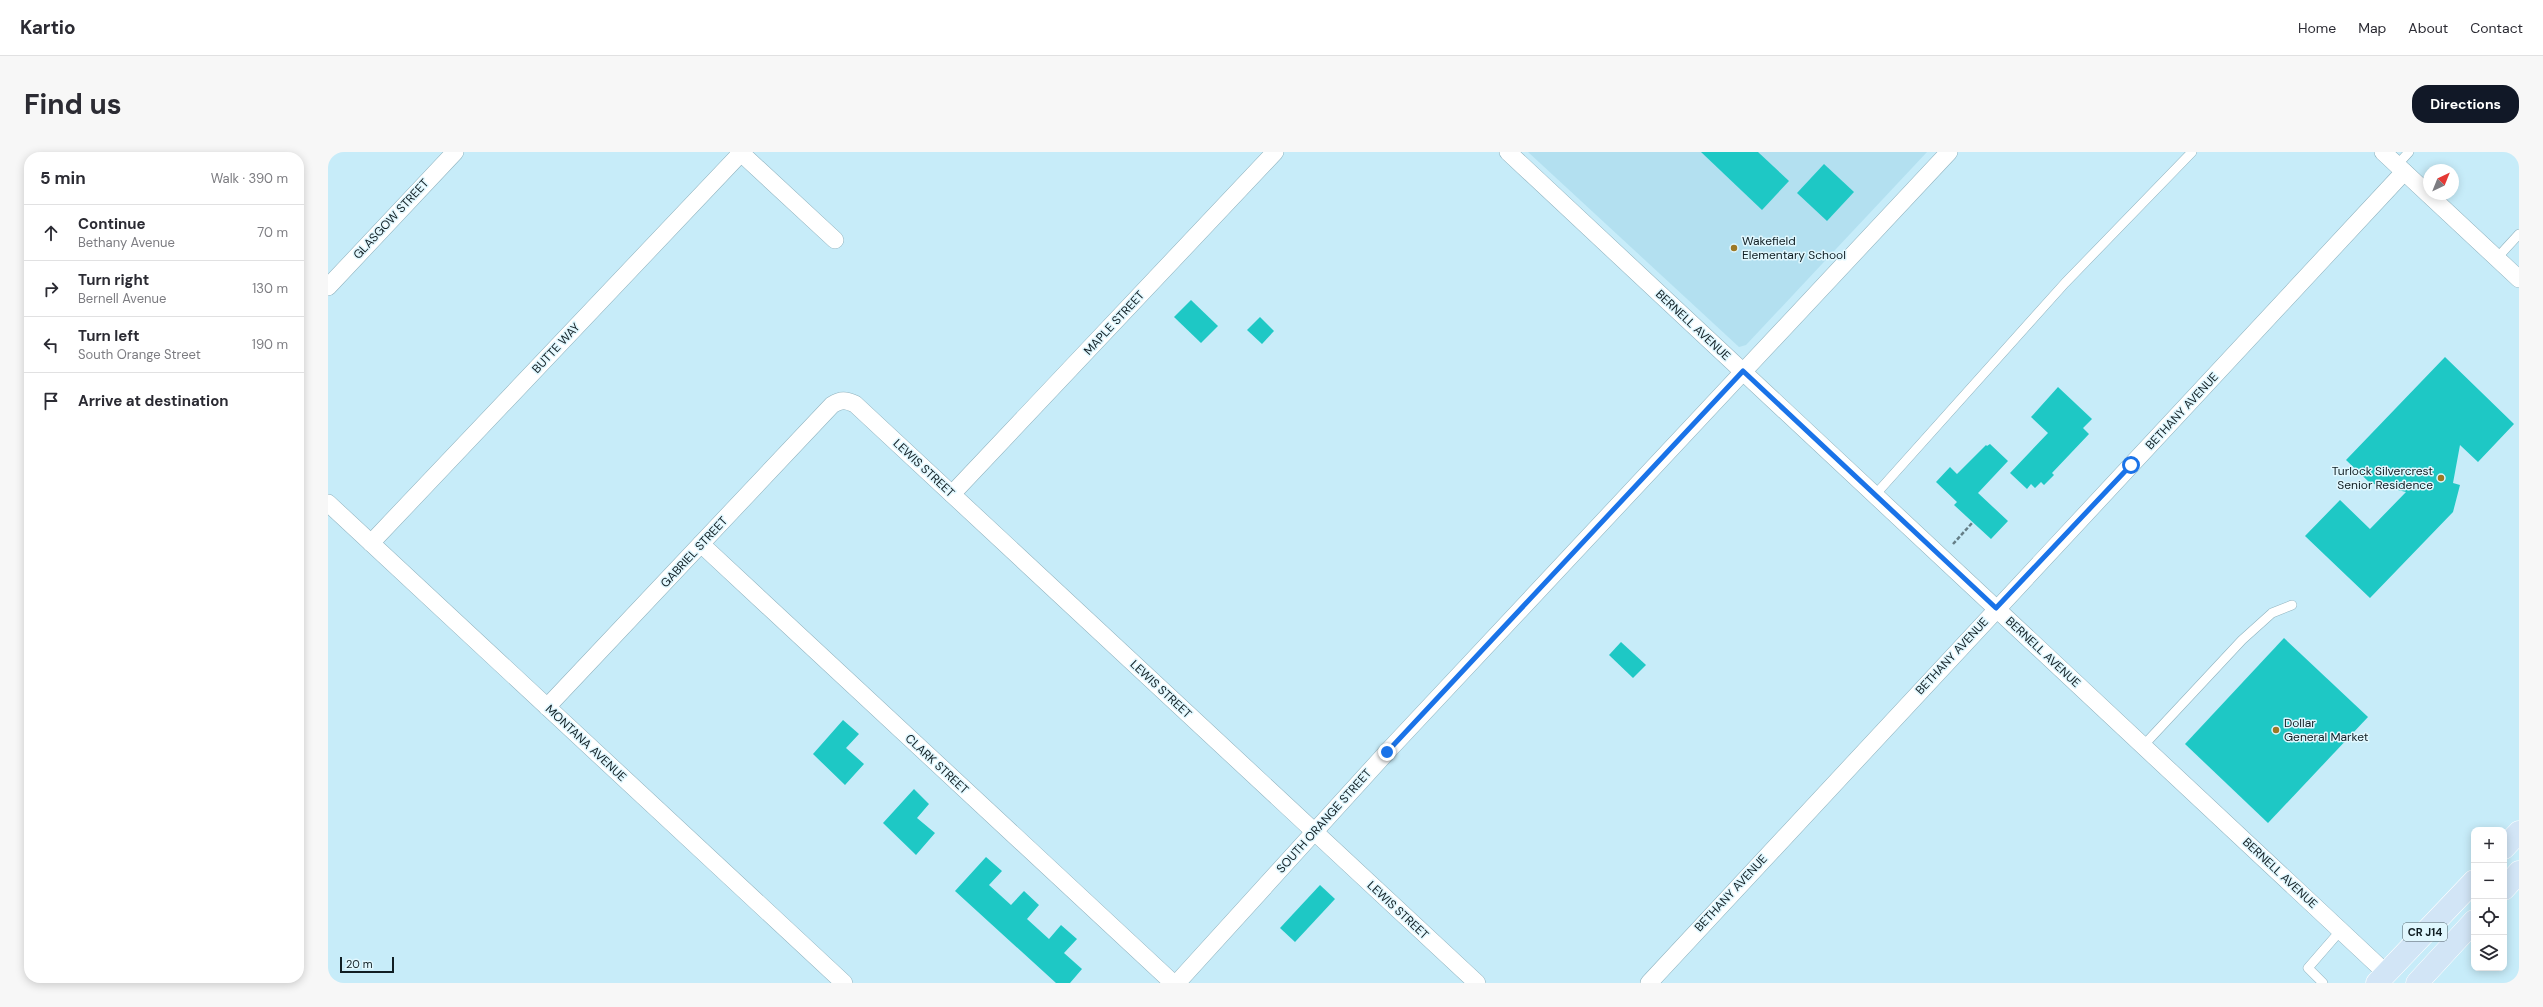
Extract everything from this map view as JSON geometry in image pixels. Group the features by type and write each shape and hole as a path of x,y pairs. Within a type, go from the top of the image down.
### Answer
{"main road":[{"path":"2507,845 2519,832"},
{"path":"2507,886 2519,872"},
{"name":"CR J14","path":"2381,978 2471,884"},
{"name":"CR J14","path":"2417,983 2471,924"}],"street":[{"name":"GLASGOW STREET","path":"328,287 454,152"},
{"path":"740,152 835,240"},
{"name":"BUTTE WAY","path":"371,543 740,152"},
{"name":"MAPLE STREET","path":"952,494 1276,152"},
{"name":"BERNELL AVENUE","path":"1508,152 2341,930 2381,978"},
{"name":"SOUTH ORANGE STREET","path":"1177,983 1314,832 1949,152"},
{"path":"2383,152 2519,279"},
{"name":"BETHANY AVENUE","path":"1649,983 2401,169"},
{"name":"LEWIS STREET","path":"844,400 855,404 1477,983"},
{"name":"GABRIEL STREET","path":"547,707 832,405 844,400"},
{"name":"MONTANA AVENUE","path":"328,503 844,983"},
{"name":"CLARK STREET","path":"701,544 1173,983"}],"lane":[{"path":"1875,495 2060,289 2192,152"},
{"path":"2401,169 2409,152"},
{"path":"2497,258 2519,234"},
{"path":"2143,746 2242,640 2272,613 2292,605"},
{"path":"2323,983 2308,968 2341,930"}],"path":[{"path":"1953,544 1973,522"}],"shaded area":[{"name":"Wakefield Elementary School","path":"1528,152 1927,152 1746,345 1739,347"}],"building":[{"path":"1701,152 1758,152 1789,181 1762,210"},
{"path":"1824,164 1854,192 1827,221 1797,193"},
{"path":"1191,300 1218,326 1201,343 1174,317"},
{"path":"1260,317 1274,331 1262,344 1247,330"},
{"name":"Turlock Silvercrest Senior Residence","path":"2445,357 2514,424 2478,462 2460,445 2453,483 2460,485 2453,512 2370,598 2305,536 2340,500 2370,529 2406,492 2370,483 2346,460"},
{"path":"2058,387 2092,419 2083,428 2089,434 2052,473 2054,475 2044,485 2041,482 2035,488 2031,484 2027,489 2010,473 2048,433 2031,417"},
{"path":"1990,444 2008,461 1978,493 2008,521 1991,539 1954,505 1957,502 1936,482 1950,467 1957,474 1986,445 1987,446"},
{"name":"Dollar General Market","path":"2284,638 2368,717 2268,823 2185,744"},
{"path":"1621,642 1646,665 1633,678 1609,655"},
{"path":"843,720 859,734 846,748 864,764 845,785 813,754"},
{"path":"914,789 929,804 917,818 935,833 916,855 883,823"},
{"path":"986,857 1002,871 989,885 1011,905 1024,891 1039,905 1027,919 1049,939 1061,925 1077,939 1064,953 1082,969 1070,983 1056,983 955,891"},
{"path":"1320,885 1335,899 1295,942 1280,928"}],"place":[{"name":"Wakefield Elementary School","path":"1734,248"},
{"name":"Turlock Silvercrest Senior Residence","path":"2441,478"},
{"name":"Dollar General Market","path":"2276,730"}],"route":[{"path":"1387,752 1743,371 1996,608 2131,465"}]}
